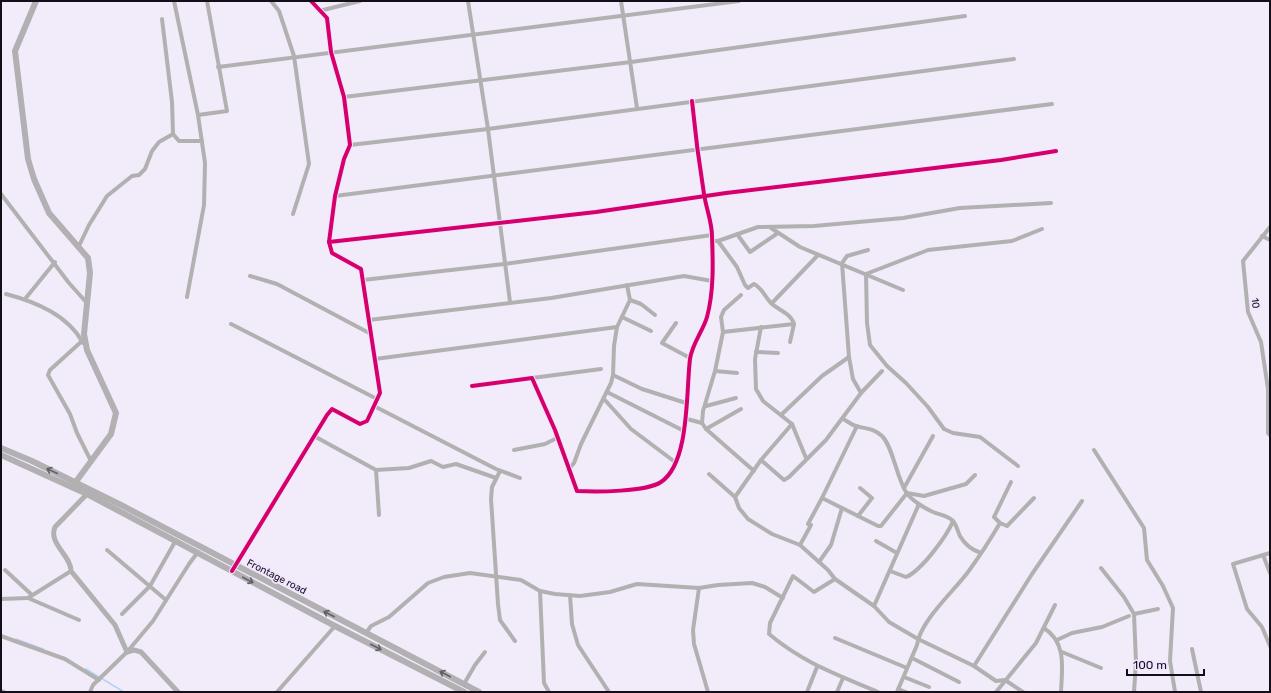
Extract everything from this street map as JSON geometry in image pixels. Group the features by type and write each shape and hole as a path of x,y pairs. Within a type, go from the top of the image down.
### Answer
{"main road":[{"path":"36,1 15,51 28,159 34,179 49,213 78,249 88,258 90,273 84,334 87,350 116,413 111,434 74,484"},
{"name":"Frontage road","path":"1,448 74,484 234,569 366,633 479,692"},
{"path":"1,455 74,484 87,494 198,552 234,569 335,626 464,692"}],"street":[{"path":"174,1 198,115 205,163 204,205 187,297"},
{"path":"198,115 227,111 207,1"},
{"path":"272,1 279,11 294,56 309,164 293,214"},
{"path":"234,569 314,436 332,409 360,424 367,421 380,393 361,269 332,252 329,242 335,196 344,159 350,145 344,97 331,52 327,18 311,1"},
{"path":"319,11 360,1"},
{"path":"468,1 472,35 488,129 510,302"},
{"path":"621,1 632,62 637,108"},
{"path":"218,67 294,56 624,17 739,1"},
{"path":"344,97 632,62 965,16"},
{"path":"162,19 172,102 173,134 179,140 202,141"},
{"path":"350,145 488,129 1014,59"},
{"path":"532,378 577,491 612,492 660,483 669,475 675,462 684,431 690,358 707,318 712,282 712,235 697,150 692,101"},
{"path":"335,196 494,177 1052,104"},
{"path":"78,249 89,225 107,196 132,176 139,175 145,169 152,151 159,142 173,134"},
{"path":"329,242 500,224 596,212 704,196 1001,160 1056,151"},
{"path":"1,194 55,262 69,283 86,302"},
{"path":"712,241 718,241 758,227 770,228 903,218 960,208 1051,203"},
{"name":"10","path":"1270,227 1243,261 1248,312 1261,342 1269,397 1268,433 1270,435"},
{"path":"770,228 800,247 842,263 903,290"},
{"path":"866,274 928,250 1012,241 1042,229"},
{"path":"737,234 750,252 778,233"},
{"path":"363,280 504,264 712,235"},
{"path":"1262,236 1270,240"},
{"path":"718,241 736,267 745,285 748,288 754,284 758,286 772,303 792,318 794,324 790,342"},
{"path":"861,393 853,379 849,357 842,263 847,256 868,250"},
{"path":"772,303 818,255"},
{"path":"25,299 55,262"},
{"path":"866,274 866,317 870,344 887,366 906,383 928,407 944,428 953,433 980,437 1018,466"},
{"path":"250,276 278,284 371,334"},
{"path":"369,320 566,296 684,276 712,282"},
{"path":"568,470 574,463 581,444 604,399 613,375 614,346 617,327 630,300 627,285"},
{"path":"6,294 25,299 65,319 79,336 87,350"},
{"path":"702,423 702,412 706,406 723,332 721,317 724,310 741,295"},
{"path":"630,300 641,304 656,315"},
{"path":"622,317 650,331"},
{"path":"676,323 662,343 690,358"},
{"path":"231,324 377,399"},
{"path":"723,332 794,324"},
{"path":"375,359 617,327"},
{"path":"761,327 756,352 756,389 764,401 792,424 806,458"},
{"path":"82,341 50,370 48,375 70,414 76,433 91,461"},
{"path":"756,352 778,354"},
{"path":"781,415 822,376 849,357"},
{"path":"472,386 601,369"},
{"path":"715,371 737,373"},
{"path":"762,460 784,480 826,440 861,393 882,371"},
{"path":"613,375 642,389 686,403"},
{"path":"607,392 684,431"},
{"path":"706,406 736,398"},
{"path":"604,399 631,429 675,462"},
{"path":"374,406 500,471 520,478"},
{"path":"706,428 741,409"},
{"path":"686,419 702,423 754,471"},
{"path":"843,419 856,426 870,428 882,436 889,448 896,473 907,493 919,504 933,512 946,516 953,521 958,528 960,536 972,550 981,553"},
{"path":"735,497 762,460 792,424"},
{"path":"800,545 811,526 808,524 856,426"},
{"path":"314,436 376,470 409,468 431,461 443,467 456,464 496,478"},
{"path":"904,488 933,436"},
{"path":"514,450 545,444 557,438"},
{"path":"1094,450 1144,528 1147,560 1164,586 1173,608 1170,661 1174,692"},
{"path":"376,470 379,514"},
{"path":"500,471 496,478 491,499 500,620 514,641"},
{"path":"710,474 735,497 739,508 748,519 772,534 800,545 836,579 874,606 889,622 918,639 974,666 996,681 1005,680 1023,692"},
{"path":"907,493 924,496 966,484 975,475"},
{"path":"1011,482 994,516 1000,523 1007,526 1034,498"},
{"path":"858,516 872,498 860,488"},
{"path":"822,498 880,527 907,493"},
{"path":"87,494 54,531 59,549 71,565 71,572 115,625 127,652"},
{"path":"974,666 1082,501"},
{"path":"874,606 919,504"},
{"path":"819,562 831,545 842,508"},
{"path":"890,571 906,577 917,570 949,532 953,521"},
{"path":"906,692 898,691 912,658 918,639 928,621 967,574 1000,523"},
{"path":"122,614 150,586 176,540"},
{"path":"876,541 897,553"},
{"path":"107,550 166,600"},
{"path":"90,692 93,685 127,652 153,622 198,552"},
{"path":"1270,553 1233,564 1247,609 1262,627 1270,646"},
{"path":"1263,555 1270,573"},
{"path":"1101,568 1124,596 1134,614 1136,662 1134,692"},
{"path":"5,570 32,595"},
{"path":"28,598 71,572"},
{"path":"366,633 371,626 388,617 428,583 444,577 470,573 521,580 540,591 570,596 610,592 638,584 699,588 718,585 752,583 764,587 783,598"},
{"path":"836,579 814,592 793,576 770,623 769,634 785,648 817,667 868,690 878,692"},
{"path":"699,588 693,630 694,644 708,692"},
{"path":"540,591 544,683 549,692"},
{"path":"570,596 572,624 578,645 609,692"},
{"path":"1,599 28,598 79,620"},
{"path":"996,692 1036,643 1055,605"},
{"path":"1134,614 1158,609"},
{"path":"1056,640 1072,633 1102,627 1129,616"},
{"path":"278,692 335,626"},
{"path":"1044,628 1056,640 1062,652 1061,692"},
{"path":"1,636 65,659 99,680"},
{"path":"835,638 908,668"},
{"path":"1192,649 1201,692"},
{"path":"127,652 134,650 142,652 178,692"},
{"path":"464,684 475,665 485,652"},
{"path":"1062,652 1101,668"},
{"path":"912,658 959,682"},
{"path":"807,692 817,667"},
{"path":"904,677 929,687"},
{"path":"837,692 843,678"}],"waterway":[{"path":"16,639 43,649"},
{"path":"86,669 124,692"}],"cycle path":[{"path":"232,571 327,415 332,409 360,424 367,421 380,393 361,269 332,253 329,242 335,196 344,159 350,145 344,97 331,52 327,18 311,1"},
{"path":"472,386 532,378 555,430 577,491 633,490 644,488 661,482 670,473 677,459 682,443 687,407 691,353 707,317 712,287 712,231 702,182 692,101"},
{"path":"329,242 596,212 726,193 1001,160 1056,151"}]}
